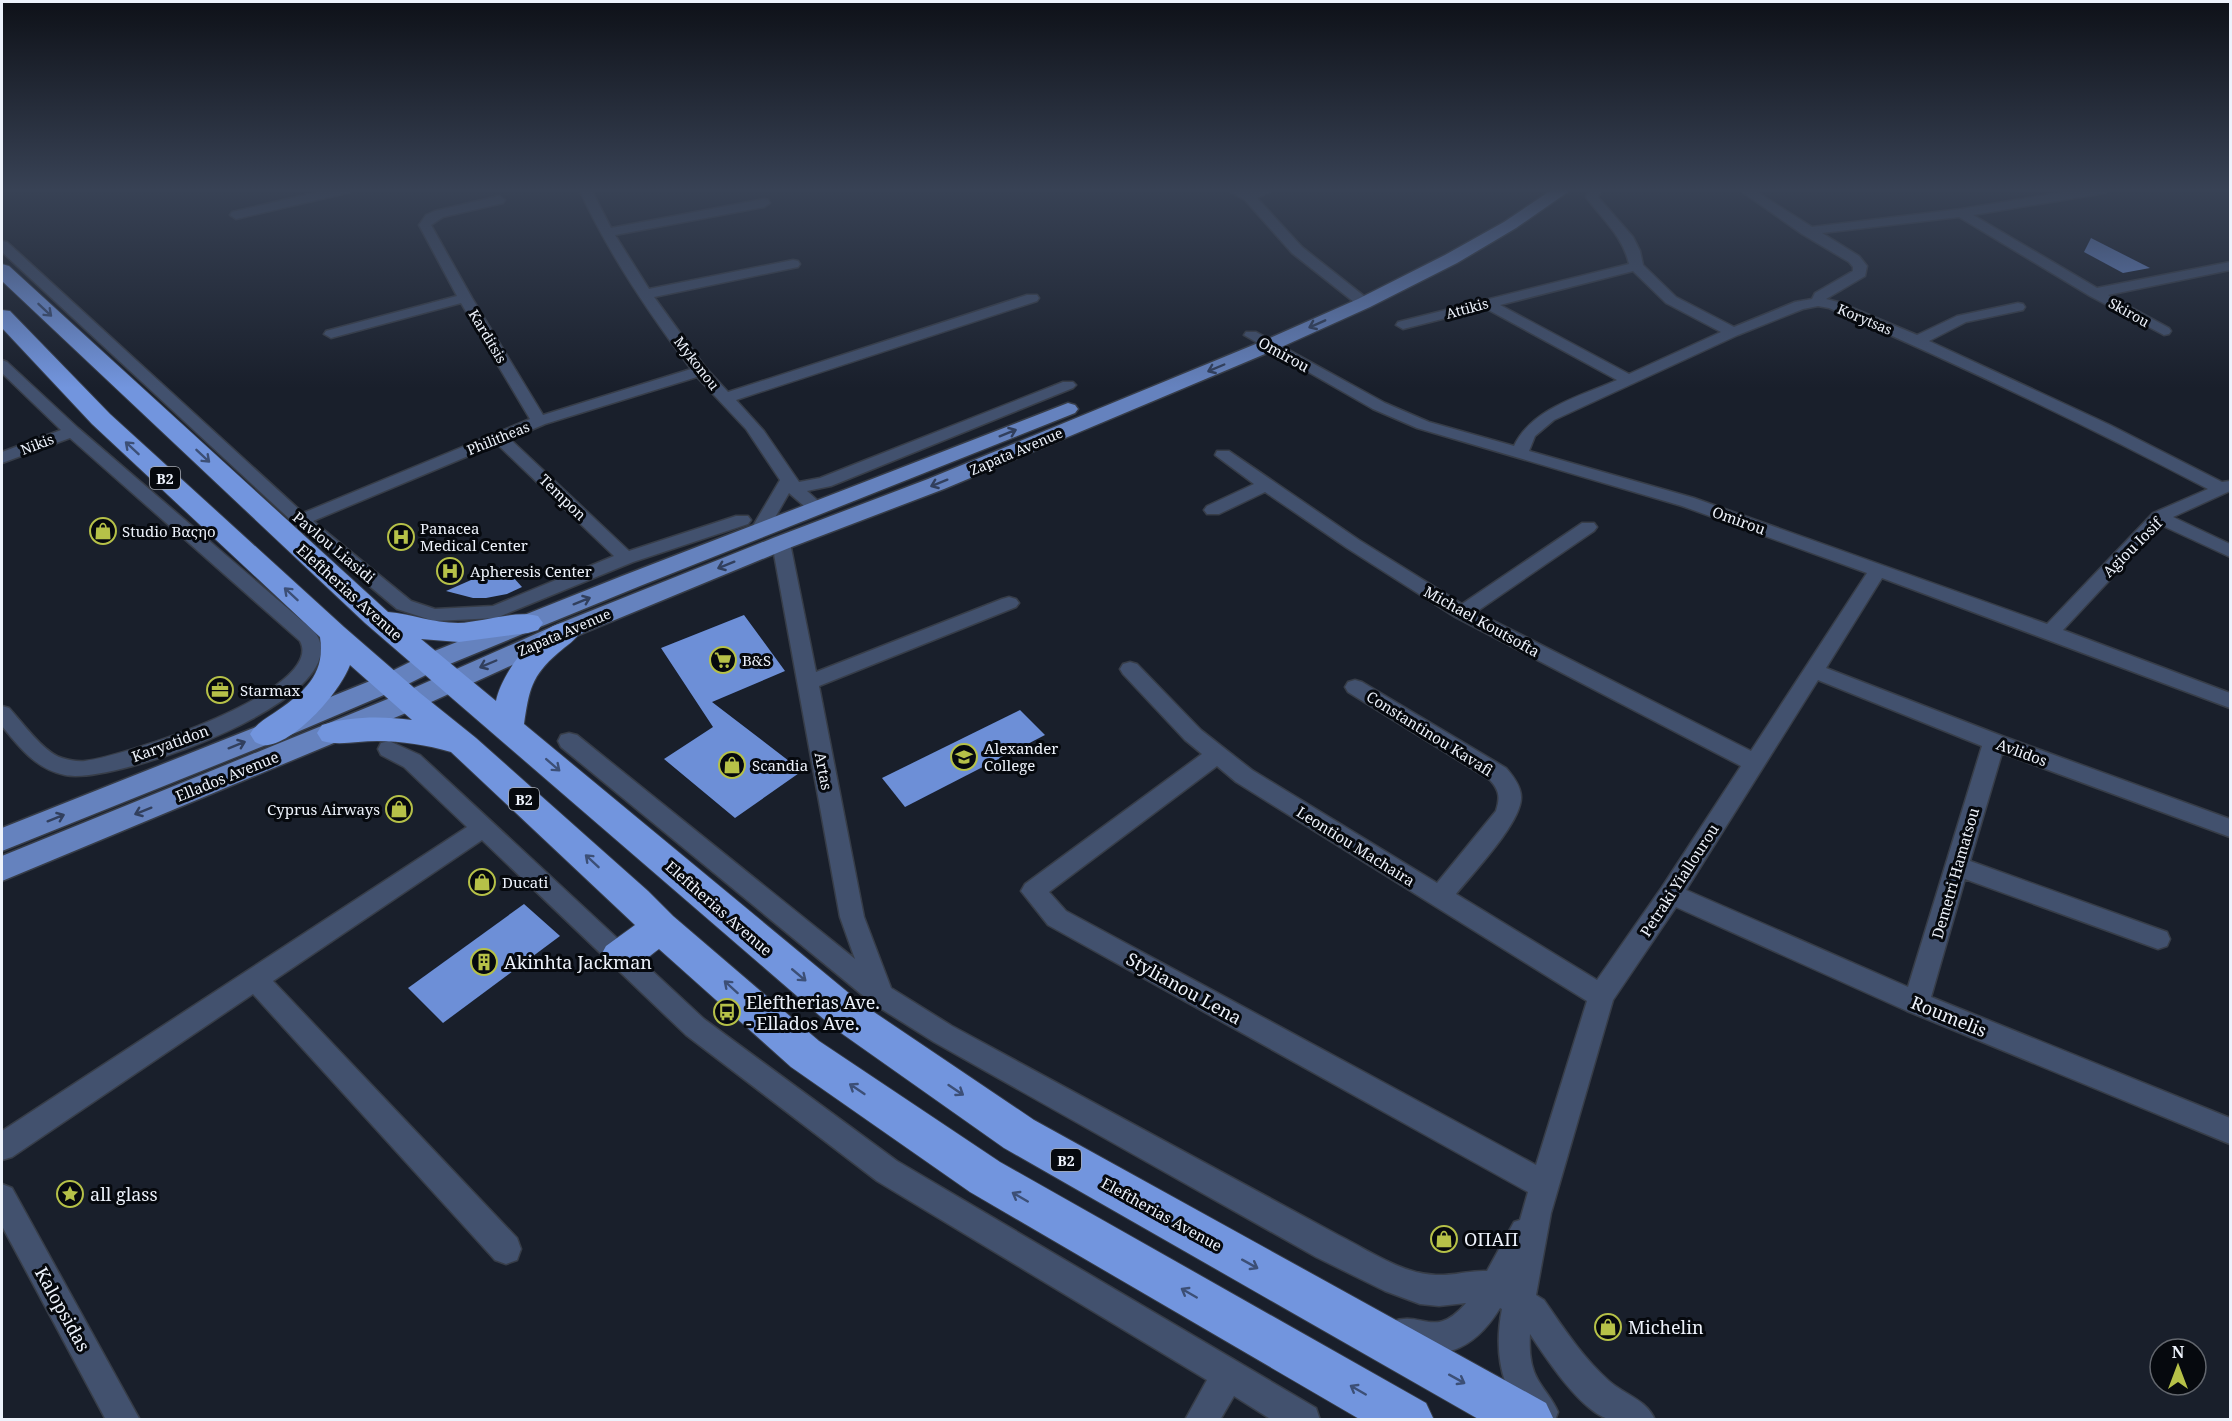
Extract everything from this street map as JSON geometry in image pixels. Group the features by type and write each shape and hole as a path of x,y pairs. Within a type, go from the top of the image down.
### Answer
{"highway":[{"name":"Eleftherias Avenue","path":"6,262 375,616 848,1016 1019,1134 1529,1419"},
{"name":"B2","path":"2,316 101,419 320,635 399,692 465,746 660,927 805,1054 985,1177 1409,1419"},
{"path":"375,616 432,633 485,631 528,623"},
{"path":"508,727 515,688 522,674 542,651 567,630"},
{"path":"266,734 303,708 324,686 338,663 338,646 320,635"},
{"path":"333,733 389,729 435,735 465,746"},
{"path":"620,957 660,927"}],"main road":[{"name":"Zapata Avenue","path":"441,671 567,630 781,543 936,484 1260,340 1346,291 1422,255"},
{"name":"Zapata Avenue","path":"441,671 528,623 750,525 817,508 1260,340 1364,303 1457,255"},
{"name":"Ellados Avenue","path":"2,869 333,733 399,692 441,671"},
{"name":"Ellados Avenue","path":"2,840 266,734 399,692"}],"street":[{"name":"Karditsis","path":"442,255 539,421"},
{"name":"Mykonou","path":"621,255 700,371 758,433 792,484 807,502 817,508"},
{"path":"1303,255 1364,303"},
{"path":"1634,255 1636,266 1671,300 1733,332"},
{"path":"1818,302 1820,296 1860,273 1860,266 1848,255"},
{"name":"Skirou","path":"2032,255 2164,331"},
{"path":"647,294 793,264"},
{"name":"Attikis","path":"1403,325 1636,266"},
{"path":"2095,293 2230,266"},
{"name":"Pavlou Liasidi","path":"31,285 301,520 404,605 434,615 481,615 508,609 626,558 750,525"},
{"path":"331,334 465,298"},
{"path":"726,398 1032,298"},
{"name":"Korytsas","path":"1519,454 1528,434 1548,417 1733,332 1800,304 1818,302 1833,305 1917,341 2225,486"},
{"path":"1486,303 1629,380"},
{"path":"1917,341 1962,320 2018,307"},
{"name":"Omirou","path":"1260,340 1395,413 1439,430 1667,495 2050,632 2230,701"},
{"path":"2,366 72,431 320,635"},
{"name":"Philitheas","path":"301,520 539,421 700,371"},
{"path":"750,525 792,484 825,482 1068,385"},
{"name":"Nikis","path":"2,458 72,431"},
{"name":"Tempon","path":"499,437 626,558"},
{"name":"Michael Koutsofta","path":"1223,454 1353,544 1462,613 1755,763"},
{"path":"1213,510 1268,484"},
{"name":"Agiou Iosif","path":"2050,632 2159,517 2225,486"},
{"path":"2159,517 2230,551"},
{"path":"1462,613 1588,527"},
{"name":"Artas","path":"781,543 852,917 881,995"},
{"name":"Petraki Yiallourou","path":"1549,1419 1527,1396 1515,1362 1507,1293 1540,1199 1601,996 1671,894 1877,571"},
{"path":"807,683 1009,603"},
{"name":"Karyatidon","path":"2,713 50,762 82,770 134,757 229,722 265,704 301,677 313,653 312,641 320,635"},
{"name":"Leontiou Machaira","path":"1130,669 1193,735 1244,776 1601,996"},
{"name":"Avlidos","path":"1815,671 1994,742 2230,828"},
{"name":"Constantinou Kavafi","path":"1355,687 1498,774 1508,786 1511,800 1506,815 1439,898"},
{"path":"569,741 881,995 943,1034 1359,1262 1420,1288 1439,1291 1477,1286 1507,1293 1533,1311 1567,1361 1599,1394 1639,1419"},
{"name":"Demetri Hamatsou","path":"1916,1004 1994,742"},
{"path":"389,749 412,760 695,1028 887,1171 1304,1419"},
{"name":"Stylianou Lena","path":"1217,755 1033,891 1057,918 1540,1199"},
{"path":"2,1147 484,826"},
{"path":"1956,866 2158,939"},
{"name":"Roumelis","path":"1671,894 1916,1004 2230,1131"},
{"path":"254,978 506,1249"},
{"name":"Kalopsidas","path":"2,1198 124,1419"},
{"name":"Petraki Yiallourou","path":"1338,1313 1418,1338 1444,1337 1457,1333 1507,1293"},
{"path":"1202,1419 1229,1374"}],"building":[{"path":"2090,255 2125,255 2150,268 2123,273"},
{"path":"503,566 522,587 507,594 486,598 473,598 446,591"},
{"path":"744,615 785,671 712,702 802,771 735,818 664,759 713,727 661,648"},
{"name":"Alexander College","path":"1020,710 1045,735 905,807 882,778"},
{"name":"Αkinhta Jackman","path":"524,904 560,936 443,1023 408,988"}],"place":[{"name":"Studio Βαςηο","path":"103,531"},
{"name":"Panacea Medical Center","path":"401,537"},
{"name":"Apheresis Center","path":"450,571"},
{"name":"B&S","path":"723,660"},
{"name":"Starmax","path":"220,690"},
{"name":"Alexander College","path":"964,757"},
{"name":"Scandia","path":"732,765"},
{"name":"Cyprus Airways","path":"399,809"},
{"name":"Ducati","path":"482,882"},
{"name":"Αkinhta Jackman","path":"484,962"},
{"name":"Eleftherias Ave. - Ellados Ave.","path":"727,1012"},
{"name":"all glass","path":"70,1194"},
{"name":"ΟΠΑΠ","path":"1444,1239"},
{"name":"Michelin","path":"1608,1327"}]}
